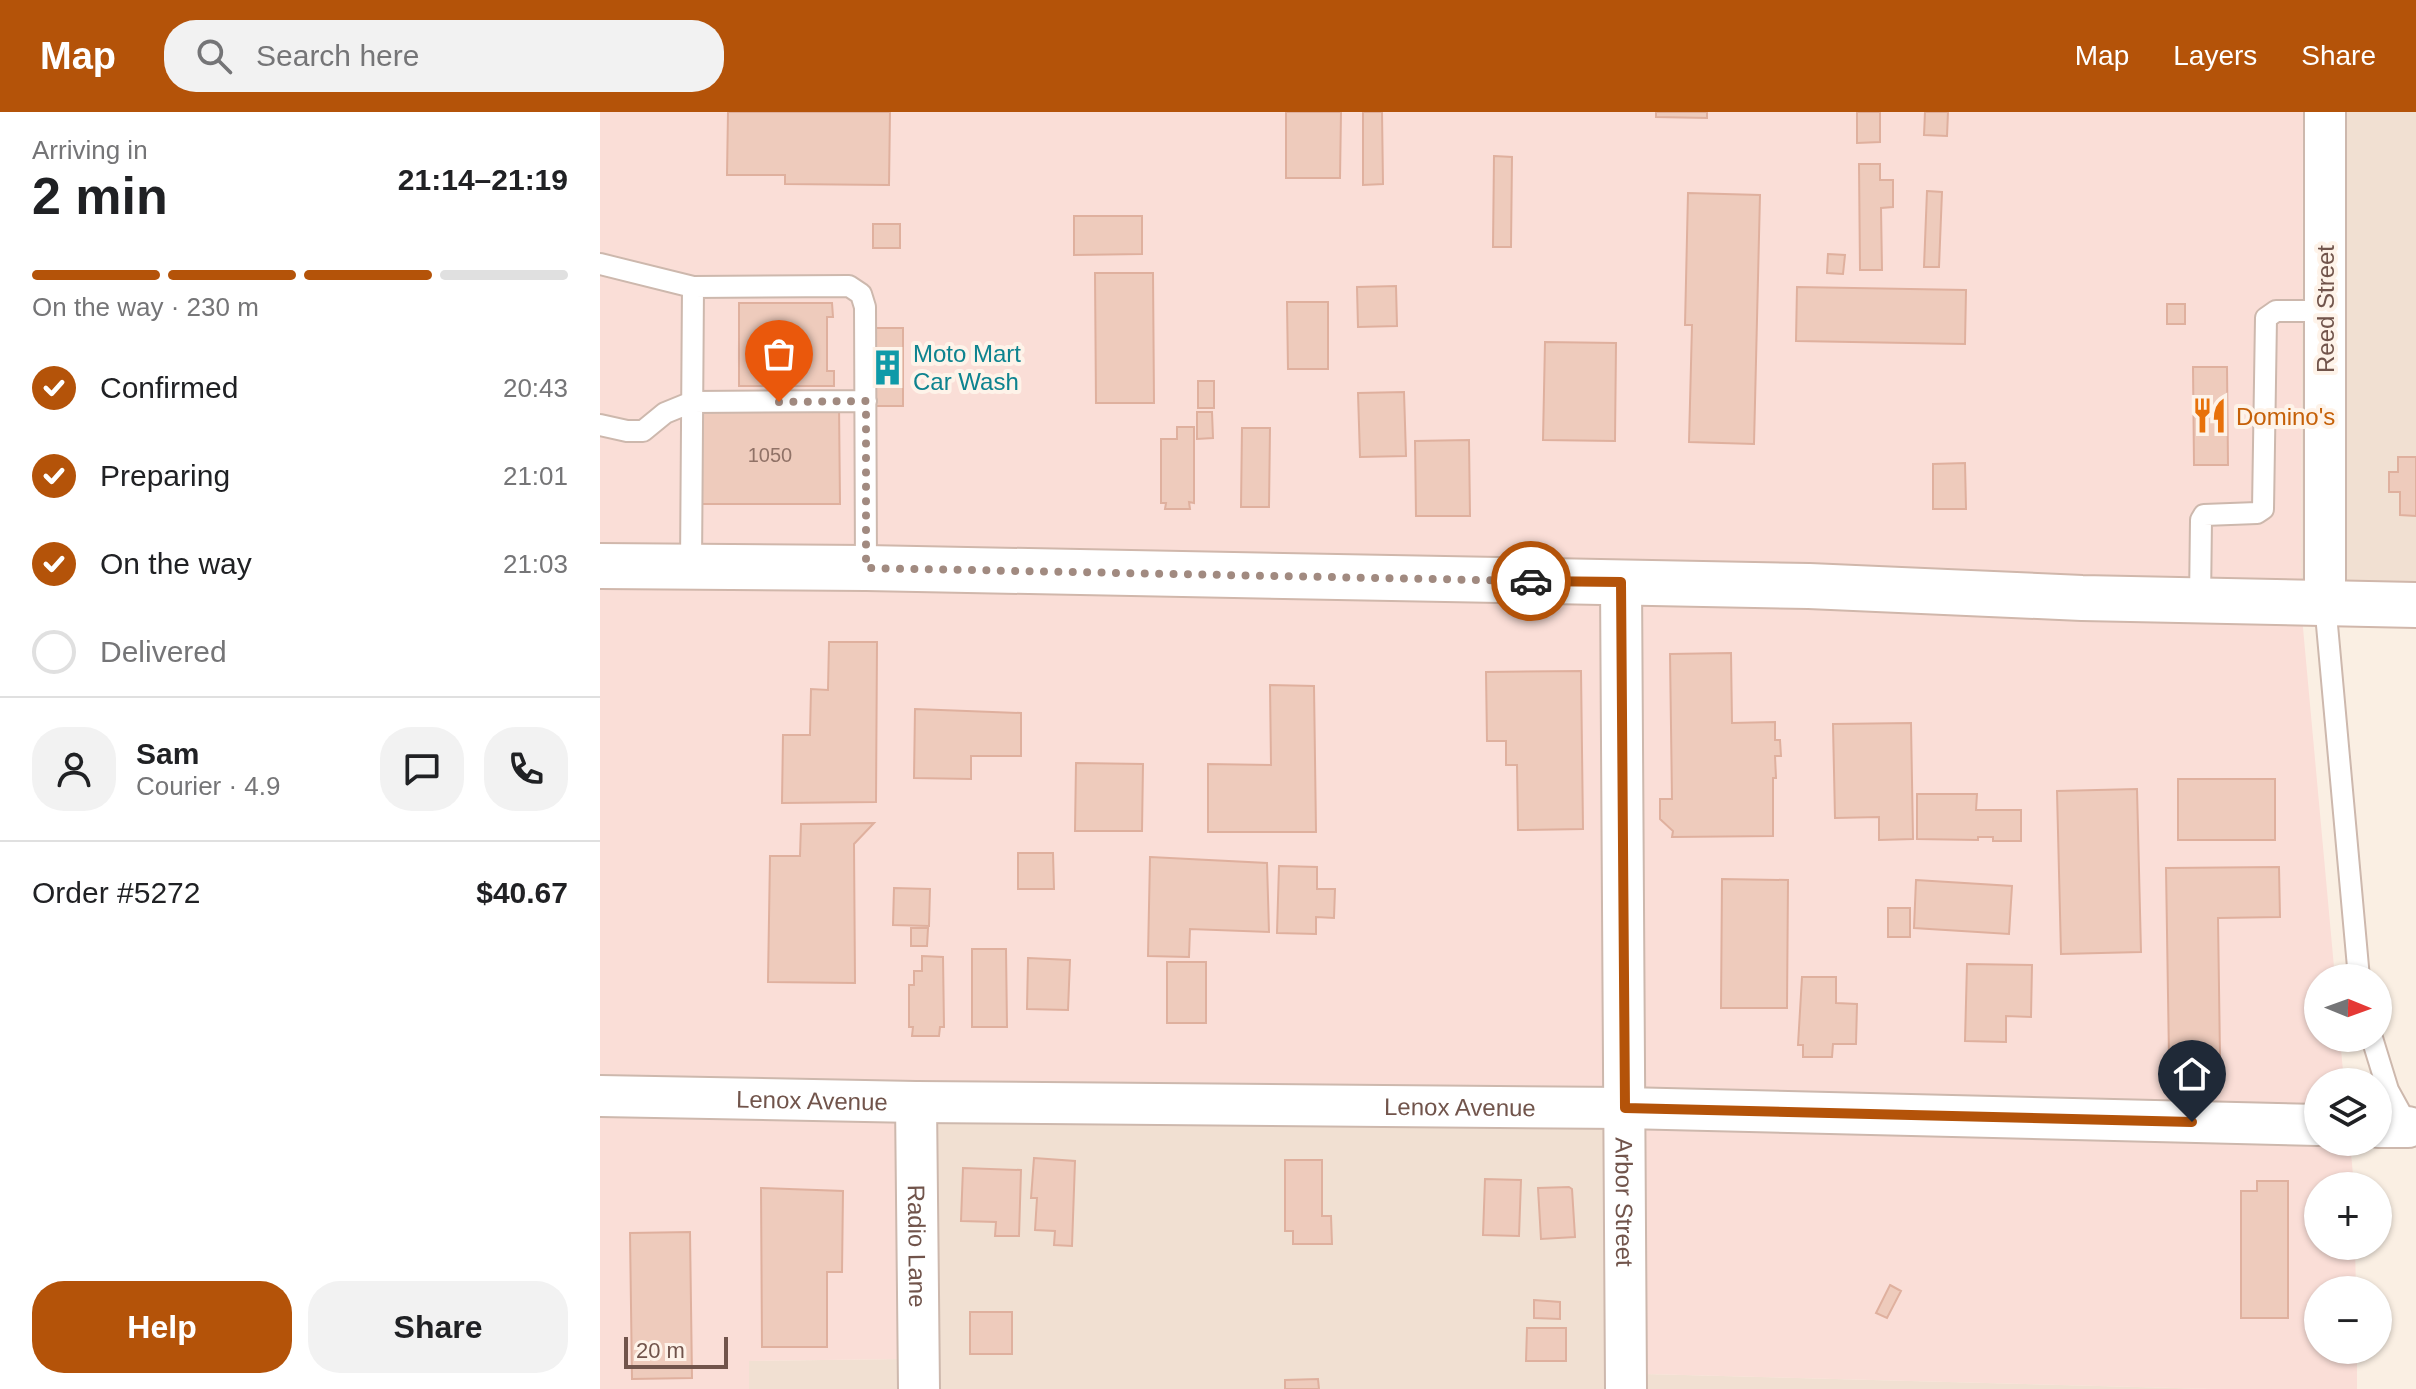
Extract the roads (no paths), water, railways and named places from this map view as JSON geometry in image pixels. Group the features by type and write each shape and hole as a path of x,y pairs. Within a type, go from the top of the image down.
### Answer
{"main road":[{"path":"600,566 1621,582 2416,605"}],"street":[{"name":"Reed Street","path":"2325,112 2325,603"},
{"name":"Arbor Street","path":"1621,582 1626,1389"},
{"name":"Lenox Avenue","path":"600,1096 1625,1108 2304,1125"},
{"name":"Radio Lane","path":"916,1102 919,1389"}],"lane":[{"path":"600,264 693,287 849,286 861,294 865,307 866,568"},
{"path":"691,566 693,287"},
{"path":"2200,601 2201,520 2204,515 2257,513 2263,509 2266,318 2276,311 2325,311"},
{"path":"600,425 643,431 665,413 692,402 866,401"},
{"path":"2325,603 2358,964"},
{"path":"2376,1052 2401,1131"}],"place":[{"name":"Moto Mart Car Wash","path":"887,367"},
{"name":"Domino's","path":"2210,416"}]}
